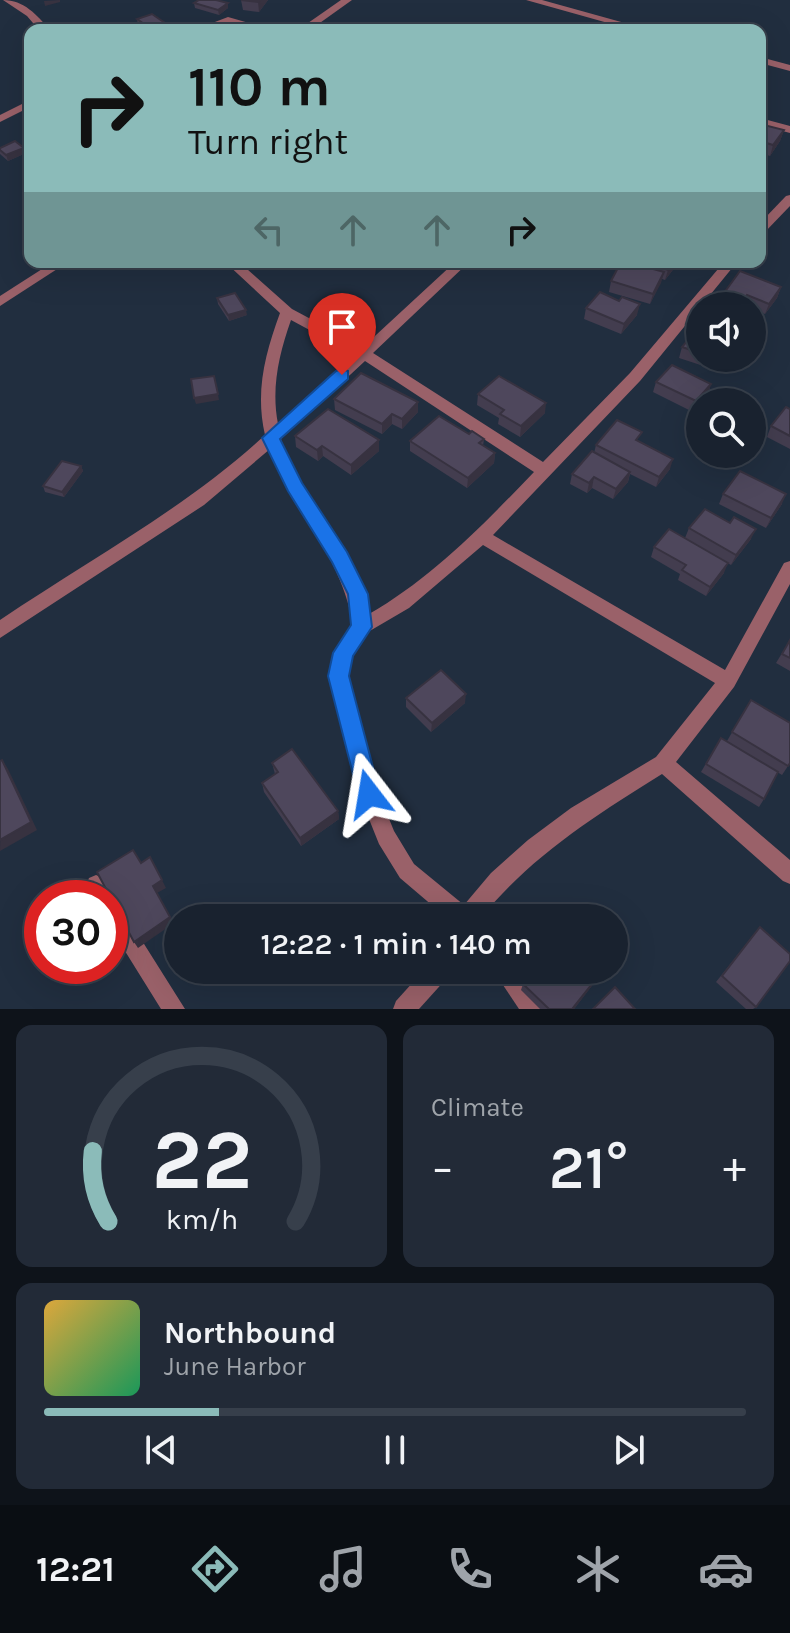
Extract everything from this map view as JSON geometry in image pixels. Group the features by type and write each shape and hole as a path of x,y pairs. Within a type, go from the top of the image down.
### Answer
{"street":[{"path":"8,0 39,24"},
{"path":"312,24 347,0"},
{"path":"531,0 622,24"},
{"path":"216,24 228,20 242,24"},
{"path":"766,62 790,68"},
{"path":"0,103 24,104"},
{"path":"0,119 24,107"},
{"path":"766,123 790,130"},
{"path":"766,224 790,199"},
{"path":"0,302 53,268"},
{"path":"238,268 287,312 365,354 545,471"},
{"path":"0,630 83,573 198,501 241,467 457,268"},
{"path":"448,904 407,871 386,837 369,794 338,676 344,653 362,627 403,603 482,536 635,377 722,268"},
{"path":"287,312 275,341 269,368 266,399 271,438 294,486 340,557 358,594 362,627"},
{"path":"482,536 728,681"},
{"path":"478,904 498,880 535,847 578,815 663,763 728,681 790,568"},
{"path":"663,763 790,874"},
{"path":"128,936 174,1009"},
{"path":"404,1009 426,984"},
{"path":"514,984 533,1009"}],"building":[{"path":"199,0 228,3 218,10 194,3"},
{"path":"152,14 165,23 144,24 137,19"},
{"path":"766,126 784,130 773,145 766,143"},
{"path":"15,141 24,148 6,155 0,150 0,148"},
{"path":"618,268 650,268 664,272 653,294 611,281"},
{"path":"740,271 781,287 769,304 766,303 766,292 725,292"},
{"path":"600,292 619,301 622,297 640,304 624,324 586,308"},
{"path":"235,293 246,310 228,315 217,298"},
{"path":"672,365 711,384 707,388 686,388 686,396 656,382"},
{"path":"361,373 418,402 402,419 392,414 382,424 334,399"},
{"path":"214,376 218,394 194,398 191,379"},
{"path":"499,376 546,403 521,426 500,414 504,410 478,394"},
{"path":"786,407 790,409 790,436 771,426"},
{"path":"328,409 379,440 351,465 322,446 317,450 295,436"},
{"path":"439,416 469,434 472,431 484,439 479,443 495,453 468,478 410,441"},
{"path":"617,420 642,432 636,440 673,459 659,477 596,445"},
{"path":"592,451 630,472 616,489 594,477 589,483 572,474"},
{"path":"62,461 81,466 62,492 43,486"},
{"path":"740,471 786,494 771,518 723,494"},
{"path":"705,509 730,523 734,517 756,529 736,555 689,528"},
{"path":"669,529 728,563 710,587 682,570 686,565 654,547"},
{"path":"790,640 790,658 782,654"},
{"path":"441,670 466,694 432,723 406,698"},
{"path":"751,700 790,723 788,766 732,732"},
{"path":"721,738 778,772 764,799 706,764"},
{"path":"292,749 338,811 300,838 262,783 278,772 272,763"},
{"path":"0,761 31,822 0,840"},
{"path":"133,850 141,863 150,857 162,880 153,886 164,906 164,921 134,942 128,931 128,880 101,880 97,872"},
{"path":"760,927 790,954 790,961 756,1007 722,976"},
{"path":"523,984 592,984 572,1009 549,1009"},
{"path":"615,987 635,1009 593,1009"}],"route":[{"path":"342,375 271,438 294,486 340,557 358,594 362,627 344,653 338,676 369,794"}]}
